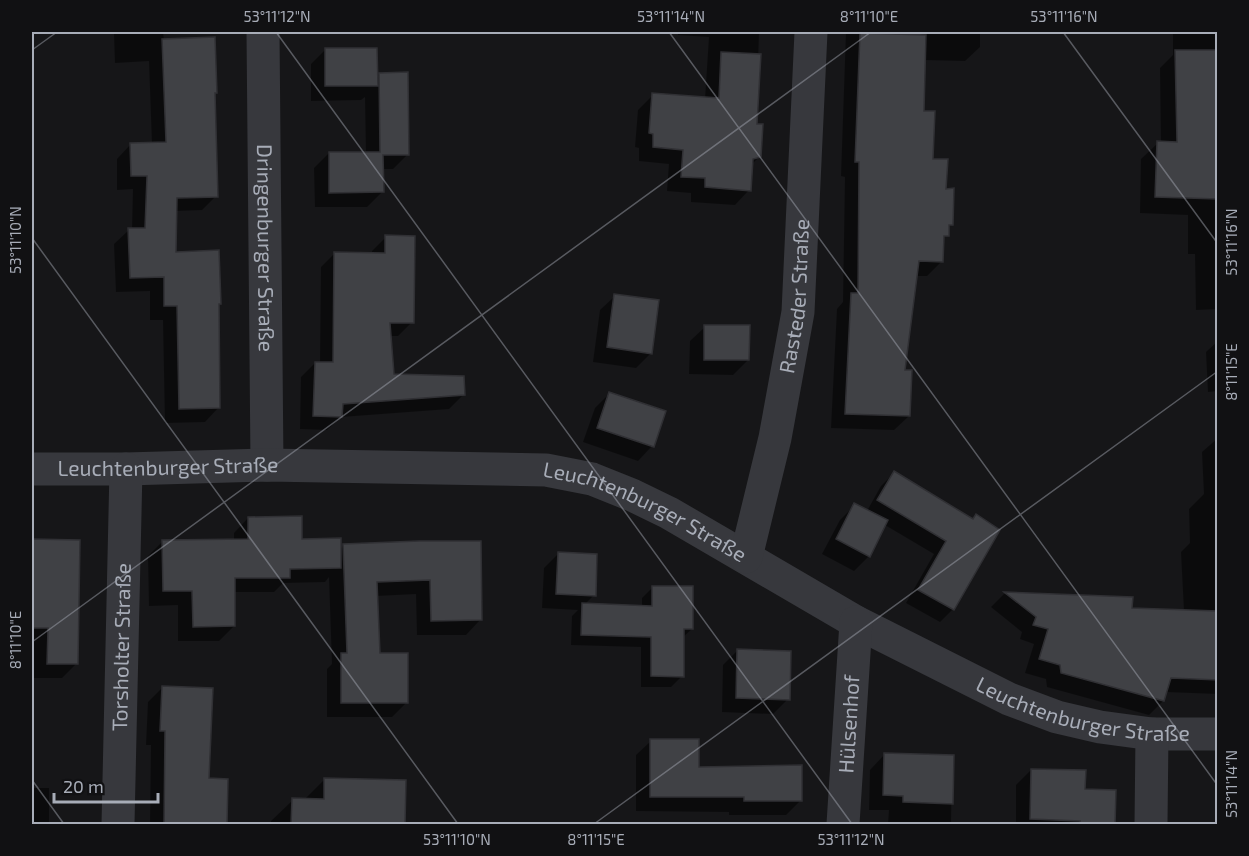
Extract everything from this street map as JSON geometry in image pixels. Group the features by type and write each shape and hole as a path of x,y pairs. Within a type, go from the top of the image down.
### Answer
{"street":[{"name":"Dringenburger Straße","path":"263,32 267,465"},
{"name":"Rasteder Straße","path":"746,557 775,438 798,312 811,32"},
{"name":"Leuchtenburger Straße","path":"32,469 267,465 546,470 592,479 669,513 856,622 1009,699 1100,727 1152,734 1218,734"},
{"name":"Torsholter Straße","path":"118,825 126,469"},
{"name":"Hülsenhof","path":"843,825 856,622"},
{"path":"1151,825 1152,734"}],"building":[{"path":"860,33 926,35 924,111 935,111 933,159 948,159 946,189 954,188 953,225 949,225 949,236 944,236 943,262 919,261 905,370 912,370 910,416 845,414 851,293 858,293 859,162 855,162"},
{"path":"215,37 218,197 177,198 176,252 219,250 220,408 179,409 177,306 164,306 164,277 130,278 128,228 145,228 147,176 131,176 130,143 166,142 162,39"},
{"path":"325,48 377,48 378,86 325,86"},
{"path":"1175,50 1218,50 1218,199 1155,197 1157,141 1177,142"},
{"path":"721,52 761,54 757,124 763,124 761,157 753,159 751,191 705,187 705,178 681,177 683,150 653,147 653,134 649,133 652,93 719,98"},
{"path":"408,72 409,155 383,155 384,192 329,193 329,152 380,152 379,73"},
{"path":"385,235 415,236 414,323 390,323 394,374 464,376 465,395 343,404 342,417 313,416 315,362 333,362 334,252 385,253"},
{"path":"614,294 659,300 652,354 607,347"},
{"path":"704,325 750,325 749,360 704,360"},
{"path":"609,392 666,411 654,447 597,428"},
{"path":"894,471 973,519 976,514 1000,530 954,610 918,590 946,541 877,500"},
{"path":"854,503 888,520 870,557 836,539"},
{"path":"302,516 302,539 341,538 341,568 290,569 290,578 235,578 235,626 193,627 192,591 163,591 162,540 248,539 248,517"},
{"path":"32,539 80,540 78,664 47,664 48,628 32,628"},
{"path":"481,541 482,620 431,621 430,580 377,582 380,653 408,653 408,703 341,703 341,653 347,653 343,544"},
{"path":"558,552 597,554 596,596 556,594"},
{"path":"652,586 693,586 693,629 684,629 684,677 651,676 651,637 581,635 582,603 652,606"},
{"path":"1004,592 1133,597 1132,608 1218,611 1218,680 1171,678 1164,701 1061,673 1060,665 1039,659 1048,629 1033,625 1036,617"},
{"path":"737,649 791,651 790,700 736,698"},
{"path":"162,686 213,688 209,778 228,779 227,825 164,825 165,731 160,731"},
{"path":"650,739 699,739 699,767 802,765 802,801 744,801 744,797 650,797"},
{"path":"884,753 954,755 953,804 903,802 903,796 883,795"},
{"path":"1031,769 1086,770 1085,789 1116,790 1115,825 1080,825 1080,821 1030,819"},
{"path":"324,778 406,780 405,825 291,825 292,798 324,799"}]}
